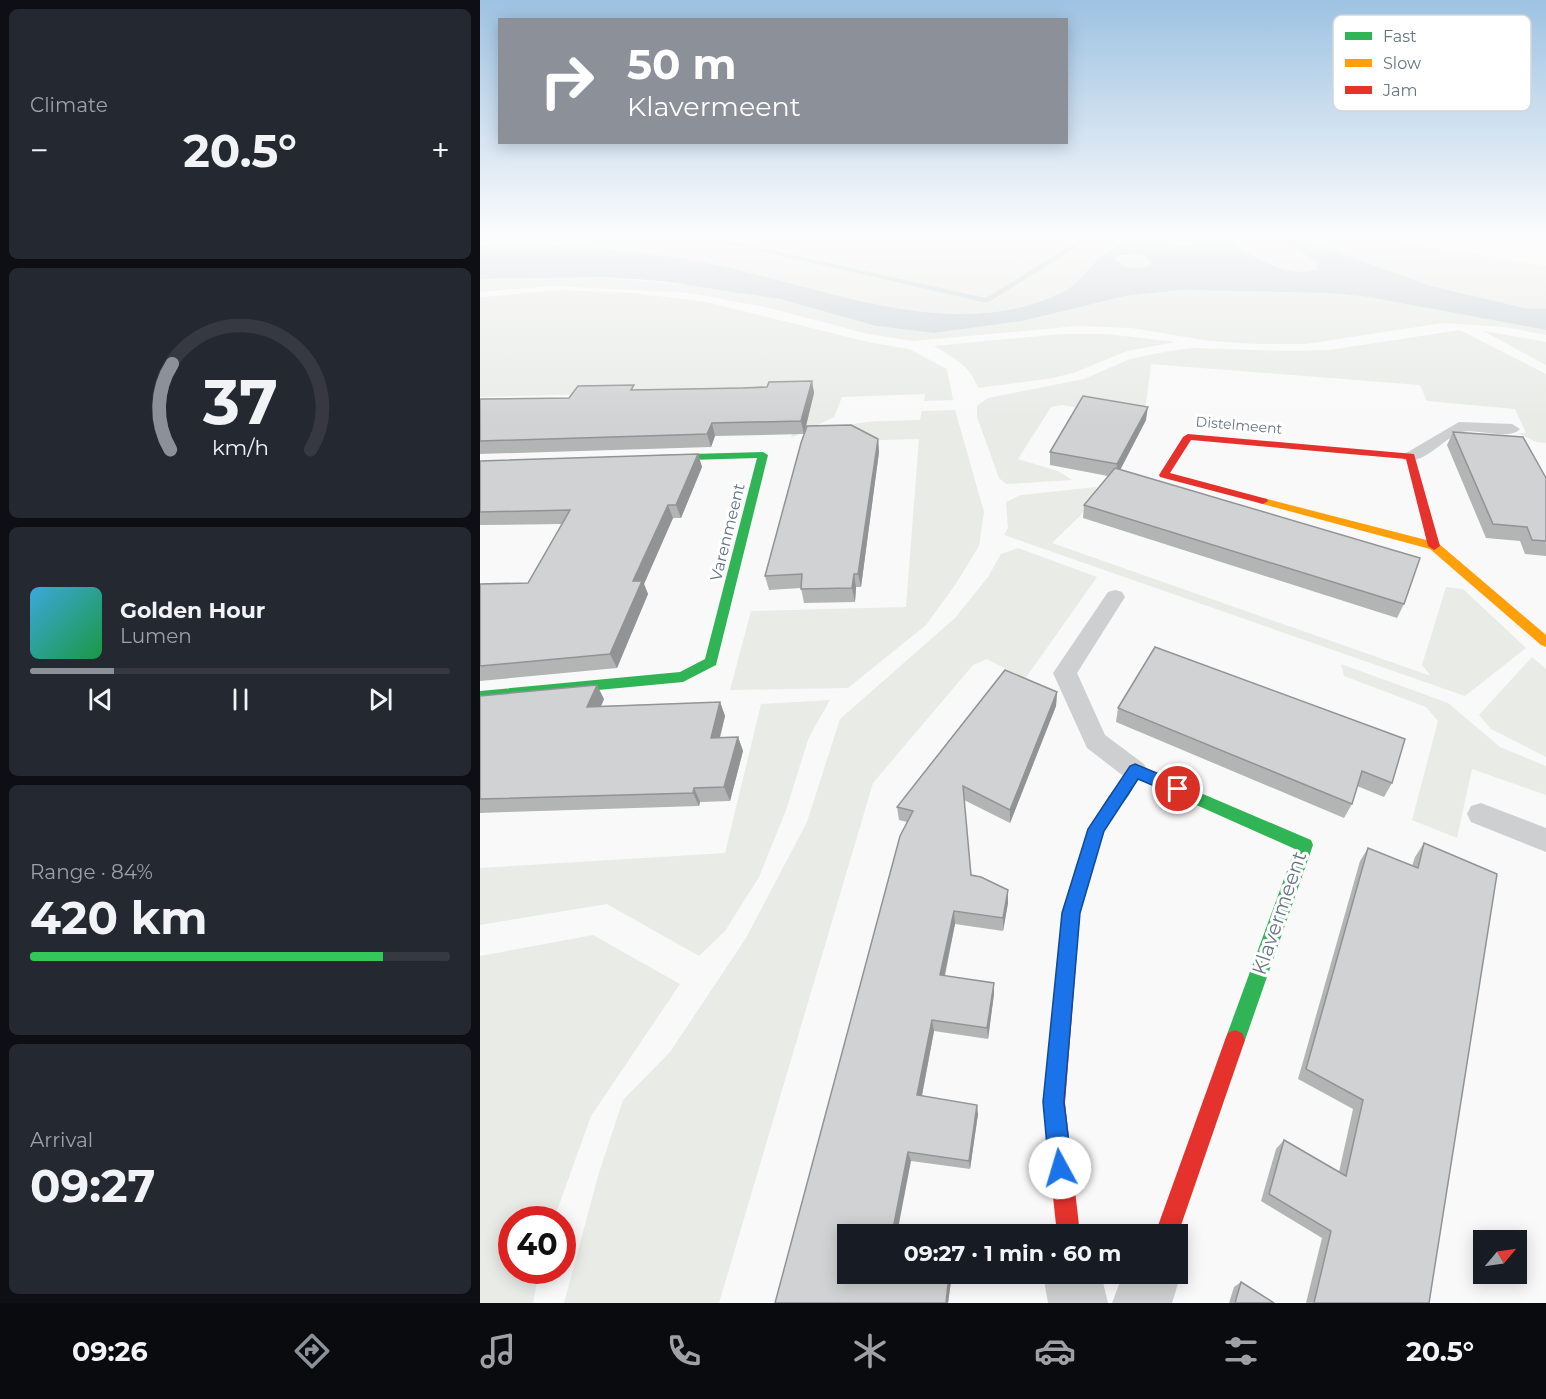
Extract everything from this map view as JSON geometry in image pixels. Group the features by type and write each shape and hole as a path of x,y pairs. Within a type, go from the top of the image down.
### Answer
{"street":[{"name":"Distelmeent","path":"1410,456 1188,437 1164,475 1434,546 1546,642"},
{"name":"Varenmeent","path":"480,696 684,678 711,662 763,455 645,459"},
{"path":"1410,456 1434,546"},
{"path":"1067,1224 1054,1102 1071,913 1096,829 1135,771"},
{"name":"Klavermeent","path":"1135,771 1305,845 1170,1224"},
{"path":"1074,1284 1078,1303"},
{"path":"1142,1303 1149,1284"}],"lane":[{"path":"1410,456 1459,428 1512,429"},
{"path":"1115,597 1065,673 1096,741 1135,771"},
{"path":"1481,814 1546,840"}],"shaded area":[{"path":"480,298 673,298 707,302 868,342 909,349 947,369 953,400 924,401 925,394 842,397 834,417 791,438 804,389 480,397"},
{"path":"715,298 773,298 876,326 934,333 1022,321 1118,298 1372,298 1546,330 1546,335 1504,327 1443,323 1306,344 1256,344 1209,341 1131,328 1078,326 913,341 868,334 769,308"},
{"path":"772,298 847,298 931,313 977,314 1021,307 1047,298 1118,298 1022,321 934,333 876,326"},
{"path":"847,298 1047,298 1021,307 977,314 931,313"},
{"path":"1372,298 1481,298 1525,308 1546,309 1546,330"},
{"path":"1481,298 1546,298 1546,309 1525,308"},
{"path":"1460,330 1546,374 1546,443 1536,442 1518,433 1526,433 1515,409 1427,401 1420,385 1151,364 1144,419 1062,405 1051,407 1018,459 1058,471 1072,480 1006,484 999,478 977,417 977,406 988,398 1084,379 1130,359 1164,352 1192,348 1329,350"},
{"path":"1483,331 1546,342 1546,365"},
{"path":"1061,334 1108,334 1176,342 1127,351 1073,373 1053,378 978,388 966,368 955,358 934,346"},
{"path":"955,410 984,512 979,546 926,625 848,688 730,690 751,611 906,607 919,439 812,442 839,428 864,422 920,420 922,411"},
{"path":"1097,487 1081,515 1052,543 1431,676 1422,665 1446,587 1463,589 1526,648 1465,696 1004,535 1008,528 1006,502 1021,495"},
{"path":"1018,548 1097,577 1025,679 987,659 973,665 873,783 719,1303 564,1303 569,1284 576,1284 576,1258 598,1176 623,1100 670,1052 746,938 807,822 840,719 955,618 988,577 1001,554"},
{"path":"1532,657 1546,669 1546,757 1491,729 1479,715"},
{"path":"1341,664 1448,703 1500,747 1546,766 1546,795 1472,769 1457,838 1412,820 1438,721 1426,707 1344,676"},
{"path":"830,700 809,737 786,810 759,877 725,931 699,956 607,904 480,925 480,868 725,853 761,704"},
{"path":"593,935 680,984 591,1116 559,1206 498,1206 498,1284 537,1284 533,1303 480,1303 480,956"}],"building":[{"path":"812,381 801,421 712,423 707,434 480,441 480,399 569,398 578,386 634,385 631,390 743,388 767,387 769,382"},
{"path":"1083,396 1148,407 1117,464 1050,452"},
{"path":"851,425 878,439 858,574 854,574 852,588 801,589 802,574 765,576 807,426"},
{"path":"1453,432 1523,437 1546,478 1546,541 1532,540 1527,527 1493,524"},
{"path":"698,454 676,505 668,505 633,581 642,581 610,654 480,666 480,584 528,583 570,510 480,512 480,461"},
{"path":"1115,468 1420,558 1404,604 1084,505"},
{"path":"1155,647 1405,739 1392,783 1362,771 1352,804 1118,708"},
{"path":"1005,670 1057,692 1010,810 963,786 971,875 981,877 1008,890 1003,918 954,911 940,975 994,983 987,1028 932,1020 917,1095 977,1105 969,1161 908,1152 894,1224 837,1224 837,1284 948,1284 946,1303 775,1303 900,836 913,811 897,807"},
{"path":"597,685 587,707 720,702 711,738 738,737 724,787 694,788 693,793 480,799 480,696"},
{"path":"1424,843 1497,874 1429,1303 1314,1303 1331,1231 1269,1194 1284,1140 1346,1176 1363,1100 1306,1069 1368,848 1418,868"},
{"path":"1241,1282 1274,1303 1235,1303"}],"waterway":[{"path":"973,298 987,301 992,298"}],"traffic: fast":[{"path":"480,696 683,677 711,662 763,455 656,458"},
{"path":"1115,801 1135,771 1305,845 1235,1040"}],"traffic: slow":[{"path":"1263,501 1434,546 1546,642"}],"traffic: jam":[{"path":"1263,501 1164,475 1188,437 1410,456 1434,546"},
{"path":"1067,1224 1054,1103 1071,913 1096,829 1115,801"},
{"path":"1170,1224 1235,1040"}],"route":[{"path":"1060,1168 1054,1102 1071,913 1096,829 1135,771 1178,789"}]}
